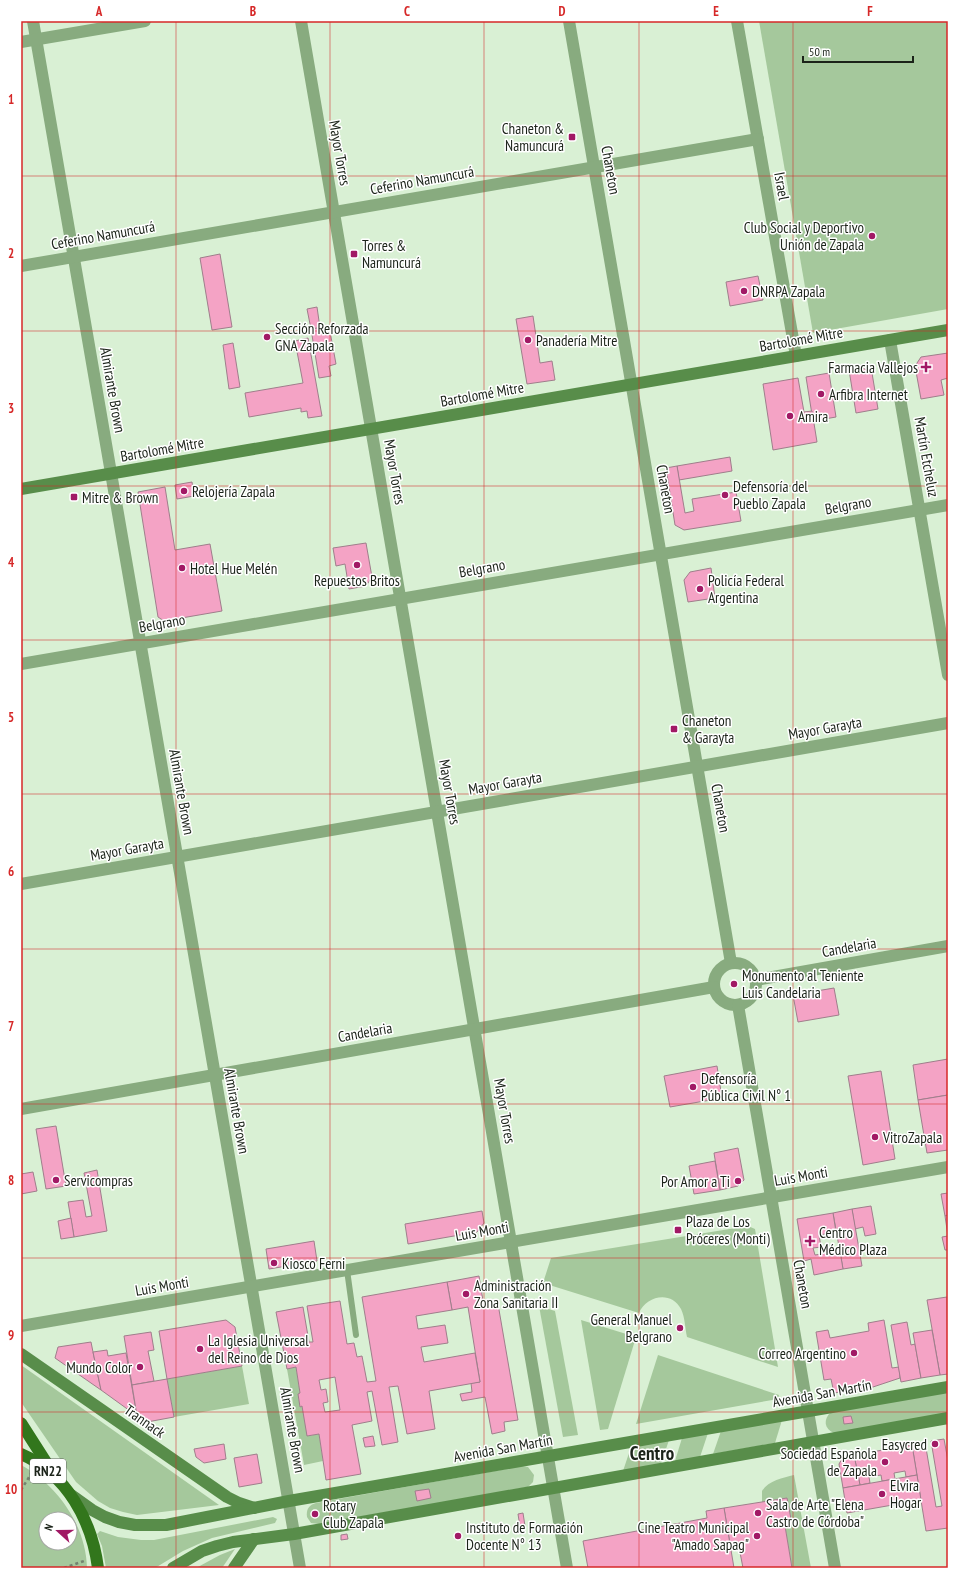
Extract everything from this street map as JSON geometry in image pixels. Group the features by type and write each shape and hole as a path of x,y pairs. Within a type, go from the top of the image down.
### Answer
{"main road":[{"name":"Bartolomé Mitre","path":"21,490 948,330"},
{"name":"Trannack","path":"21,1354 227,1497 255,1508"},
{"name":"Avenida San Martín","path":"70,1495 105,1517 135,1525 166,1525 289,1501 948,1387"},
{"path":"174,1568 202,1551 217,1546 254,1539 294,1534 948,1418"},
{"path":"21,1423 57,1479"},
{"name":"RN22","path":"21,1454 42,1466 57,1479 70,1495 90,1530 98,1568"},
{"path":"234,1568 254,1539"}],"street":[{"name":"Almirante Brown","path":"33,21 300,1568"},
{"path":"21,42 145,21"},
{"name":"Mayor Torres","path":"301,21 567,1568"},
{"name":"Chaneton","path":"569,21 731,963"},
{"name":"Israel","path":"738,21 796,356"},
{"name":"Ceferino Namuncurá","path":"21,266 758,139"},
{"name":"Martín Etcheluz","path":"890,340 948,675"},
{"name":"Belgrano","path":"21,664 948,505"},
{"name":"Mayor Garayta","path":"21,884 948,723"},
{"name":"Candelaria","path":"756,980 948,946"},
{"path":"738,962 749,968 756,980 754,993 750,998 738,1004 725,1003 720,999 714,987 716,974 725,965 731,963 738,962"},
{"name":"Candelaria","path":"21,1109 714,987"},
{"name":"Chaneton","path":"738,1004 835,1568"},
{"name":"Luis Monti","path":"21,1326 948,1167"}],"lane":[{"path":"347,1270 356,1335"}],"path":[{"path":"21,1490 33,1471"},
{"path":"64,1568 87,1561"}],"green space":[{"name":"Club Social y Deportivo Unión de Zapala","path":"759,21 948,21 948,309 813,333"},
{"path":"748,1226 755,1229 778,1367 687,1337 681,1309 677,1303 671,1299 665,1297 653,1299 642,1307 639,1313 543,1283 551,1258"},
{"path":"539,1306 555,1311 578,1435 563,1437"},
{"path":"581,1320 636,1337 608,1429 600,1430"},
{"path":"658,1355 779,1395 778,1399 636,1424"},
{"path":"21,1365 219,1505 137,1515 110,1508 98,1501 76,1482 21,1402"},
{"path":"242,1366 249,1404 174,1417 167,1379"},
{"path":"296,1367 300,1393 298,1394 300,1407 302,1406 308,1436 319,1434 323,1461 304,1465 287,1369"},
{"path":"948,1391 948,1413 834,1433 828,1429 826,1424 828,1415 831,1412"},
{"path":"782,1420 775,1443 713,1454 721,1431"},
{"path":"708,1433 700,1457 675,1461 682,1438"},
{"path":"669,1440 661,1464 623,1471 631,1447"},
{"path":"21,1465 46,1483 69,1511 38,1511 38,1551 78,1551 78,1530 85,1552 87,1568 21,1568"},
{"path":"522,1466 528,1467 534,1475 533,1482 528,1487 319,1524 311,1523 307,1517 308,1508 316,1503"},
{"path":"794,1475 811,1568 792,1568 784,1520 791,1518 787,1498 762,1502 762,1491 768,1484"},
{"path":"273,1517 277,1519 275,1523 212,1538 183,1551 155,1568 106,1568 102,1546 97,1534 100,1531 118,1537 154,1540"},
{"path":"235,1549 222,1568 196,1568 220,1555"}],"building":[{"path":"220,254 232,327 212,330 200,258"},
{"name":"DNRPA Zapala","path":"758,276 763,300 730,306 726,282"},
{"path":"317,307 320,328 311,329 307,309"},
{"name":"Panadería Mitre","path":"533,316 540,363 552,361 555,380 527,384 516,319"},
{"path":"329,326 336,364 329,366 331,376 319,378 311,329"},
{"path":"308,338 322,416 308,418 307,411 301,412 301,408 249,417 245,393 303,383 295,341"},
{"path":"233,343 240,387 229,389 223,345"},
{"path":"948,353 948,378 941,380 944,395 921,399 915,366 921,357"},
{"path":"861,367 872,373 878,409 856,413 849,370"},
{"name":"Arfibra Internet","path":"829,373 836,417 813,421 806,377"},
{"name":"Amira","path":"798,378 804,412 812,411 817,442 773,450 763,384"},
{"path":"730,457 732,471 679,480 677,466"},
{"name":"Defensoría del Pueblo Zapala","path":"677,466 685,513 694,511 692,499 736,492 741,521 684,530 675,525 666,468"},
{"name":"Relojería Zapala","path":"192,482 194,496 177,499 175,485"},
{"name":"Hotel Hue Melén","path":"165,487 175,550 210,544 222,611 164,621 158,617 138,492"},
{"name":"Repuestos Britos","path":"366,543 372,577 366,586 349,589 345,564 336,566 333,548"},
{"name":"Policía Federal Argentina","path":"711,568 715,598 688,602 684,580 690,572"},
{"path":"834,988 839,1015 798,1022 793,995"},
{"path":"948,1059 948,1095 918,1100 913,1065"},
{"name":"Defensoría Pública Civil N° 1","path":"717,1066 722,1098 670,1107 664,1076"},
{"name":"VitroZapala","path":"881,1071 895,1159 863,1165 848,1076"},
{"path":"948,1095 948,1150 927,1153 918,1100"},
{"path":"56,1126 66,1186 46,1189 36,1129"},
{"path":"738,1148 744,1180 738,1186 720,1190 714,1153"},
{"path":"715,1161 720,1190 694,1194 689,1166"},
{"path":"97,1170 107,1231 74,1237 68,1202 83,1200 86,1217 92,1216 84,1173"},
{"path":"33,1172 37,1191 21,1194 21,1174"},
{"path":"948,1193 948,1215 945,1216 941,1194"},
{"path":"871,1206 876,1234 865,1236 863,1227 855,1229 852,1209"},
{"path":"852,1209 862,1266 843,1269 833,1213"},
{"path":"482,1211 484,1223 477,1232 408,1244 405,1224"},
{"name":"Centro Médico Plaza","path":"833,1213 836,1232 819,1235 821,1247 813,1248 815,1255 840,1251 843,1269 814,1275 811,1259 804,1261 797,1219"},
{"path":"948,1215 948,1236 945,1216"},
{"path":"71,1218 74,1237 61,1239 58,1221"},
{"path":"948,1236 948,1250 945,1250 942,1237"},
{"path":"314,1241 317,1261 269,1269 266,1249"},
{"path":"479,1276 484,1307 498,1304 518,1420 504,1422 505,1431 492,1434 485,1397 462,1401 460,1394 472,1392 471,1383 480,1382 468,1307 452,1310 447,1282"},
{"path":"447,1282 452,1310 416,1316 418,1329 445,1325 448,1343 421,1347 424,1362 475,1353 480,1382 429,1391 435,1429 407,1434 398,1386 389,1387 398,1442 382,1445 372,1391 367,1392 372,1421 352,1425 361,1474 326,1480 319,1434 307,1436 302,1406 300,1407 298,1394 300,1393 296,1367 287,1369 276,1312 303,1307 309,1342 313,1342 307,1306 340,1301 347,1344 354,1343 357,1357 362,1356 367,1382 376,1381 362,1297","holes":["335,1377 340,1410 325,1412 323,1403 328,1402 326,1389 321,1390 319,1380"]},
{"path":"947,1297 948,1374 940,1375 927,1300"},
{"name":"La Iglesia Universal del Reino de Dios","path":"226,1320 235,1327 242,1366 167,1379 159,1331"},
{"name":"Correo Argentino","path":"884,1320 892,1368 899,1367 900,1378 873,1387 834,1393 831,1379 824,1380 816,1332 828,1330 830,1338 869,1331 868,1323"},
{"path":"907,1322 911,1345 915,1344 921,1378 901,1382 891,1325"},
{"path":"932,1330 940,1375 921,1378 913,1333"},
{"name":"Mundo Color","path":"151,1332 154,1350 148,1351 154,1381 132,1385 124,1336"},
{"path":"91,1342 101,1390 55,1358 58,1347"},
{"path":"107,1350 108,1356 126,1353 137,1416 101,1390 93,1352"},
{"path":"167,1379 174,1417 147,1422 137,1416 132,1385"},
{"path":"851,1416 853,1423 844,1424 843,1417"},
{"path":"373,1436 375,1446 365,1447 363,1438"},
{"path":"944,1439 948,1461 948,1528 926,1531 912,1445 925,1442 936,1507 942,1506 931,1441"},
{"path":"224,1444 226,1459 204,1463 196,1457 194,1449"},
{"name":"Sociedad Española de Zapala","path":"912,1445 917,1475 906,1477 905,1471 894,1473 895,1479 882,1481 881,1475 869,1477 870,1483 860,1485 854,1455"},
{"path":"257,1454 262,1483 239,1487 234,1458"},
{"path":"854,1455 860,1485 843,1488 839,1464 843,1457"},
{"name":"Elvira Hogar","path":"917,1475 921,1500 847,1513 843,1488"},
{"path":"429,1489 431,1498 417,1501 415,1491"},
{"name":"Cine Teatro Municipal \"Amado Sapag\"","path":"787,1498 791,1519 784,1520 792,1568 743,1568 738,1542 730,1544 724,1508"},
{"path":"724,1508 734,1568 588,1568 583,1541 707,1518 706,1511"},
{"path":"523,1513 525,1526 520,1527 518,1514"},
{"path":"347,1534 348,1539 341,1540 341,1535"}],"place":[{"name":"Chaneton & Namuncurá","path":"572,137"},
{"name":"Club Social y Deportivo Unión de Zapala","path":"872,236"},
{"name":"Torres & Namuncurá","path":"354,254"},
{"name":"DNRPA Zapala","path":"744,291"},
{"name":"Sección Reforzada GNA Zapala","path":"267,337"},
{"name":"Panadería Mitre","path":"528,340"},
{"name":"Farmacia Vallejos","path":"926,367"},
{"name":"Arfibra Internet","path":"821,394"},
{"name":"Amira","path":"790,416"},
{"name":"Relojería Zapala","path":"184,491"},
{"name":"Defensoría del Pueblo Zapala","path":"725,495"},
{"name":"Mitre & Brown","path":"74,497"},
{"name":"Repuestos Britos","path":"357,565"},
{"name":"Hotel Hue Melén","path":"182,568"},
{"name":"Policía Federal Argentina","path":"700,589"},
{"name":"Chaneton & Garayta","path":"674,729"},
{"name":"Monumento al Teniente Luis Candelaria","path":"734,984"},
{"name":"Defensoría Pública Civil N° 1","path":"693,1087"},
{"name":"VitroZapala","path":"875,1137"},
{"name":"Servicompras","path":"56,1180"},
{"name":"Por Amor a Ti","path":"738,1181"},
{"name":"Plaza de Los Próceres (Monti)","path":"678,1230"},
{"name":"Centro Médico Plaza","path":"810,1241"},
{"name":"Kiosco Ferni","path":"274,1263"},
{"name":"Administración Zona Sanitaria II","path":"466,1294"},
{"name":"General Manuel Belgrano","path":"680,1328"},
{"name":"La Iglesia Universal del Reino de Dios","path":"200,1349"},
{"name":"Correo Argentino","path":"854,1353"},
{"name":"Mundo Color","path":"140,1367"},
{"name":"Easycred","path":"935,1444"},
{"name":"Sociedad Española de Zapala","path":"885,1462"},
{"name":"Elvira Hogar","path":"882,1494"},
{"name":"Sala de Arte \"Elena Castro de Córdoba\"","path":"758,1513"},
{"name":"Rotary Club Zapala","path":"315,1514"},
{"name":"Instituto de Formación Docente N° 13","path":"458,1536"},
{"name":"Cine Teatro Municipal \"Amado Sapag\"","path":"757,1536"}],"district":[{"name":"Centro","path":"652,1453"}]}
